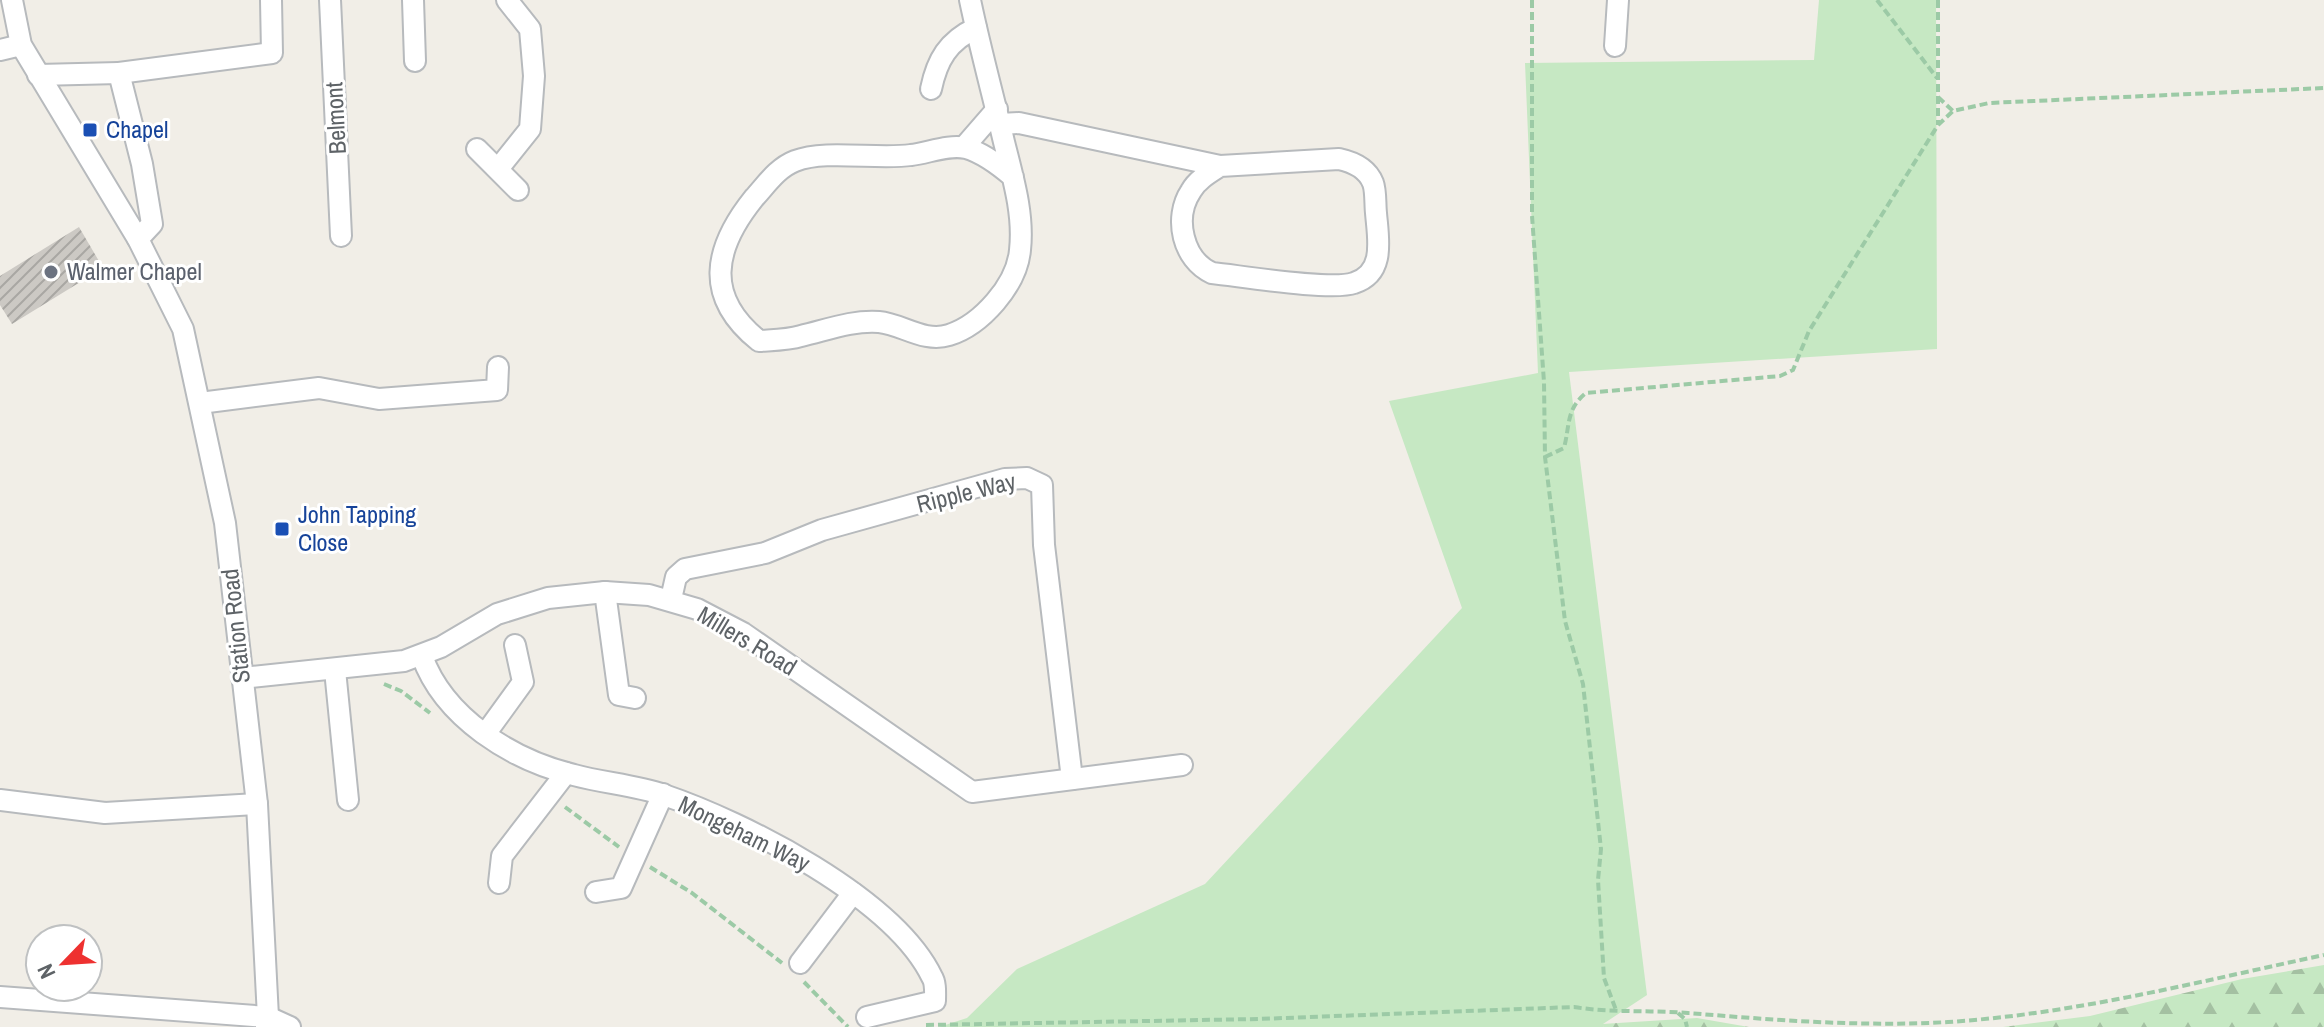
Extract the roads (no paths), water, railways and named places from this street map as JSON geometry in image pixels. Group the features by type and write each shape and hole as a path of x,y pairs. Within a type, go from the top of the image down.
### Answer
{"street":[{"name":"Station Road","path":"12,0 21,45 138,239 183,329 225,523 257,804 267,1022"},
{"path":"38,75 119,73 272,53 271,0"},
{"name":"Belmont","path":"330,0 341,236"},
{"path":"413,0 415,61"},
{"path":"498,169 530,129 534,76 530,29 507,0"},
{"path":"970,0 1020,206 1020,253 1001,295 979,321 947,336 918,335 881,322 849,323 797,337 759,341 738,324 723,298 719,273 725,245 740,216 774,175 794,161 818,156 909,156 964,147 998,117"},
{"path":"1615,46 1618,0"},
{"path":"931,89 936,63 955,42 976,28"},
{"path":"0,50 21,45"},
{"path":"119,73 142,164 152,224 138,239"},
{"path":"998,117 1220,166 1339,159 1365,171 1374,184 1380,252 1370,272 1354,283 1310,283 1212,273 1199,267 1190,257 1185,243 1183,212 1192,188 1220,166"},
{"path":"964,147 1013,177"},
{"path":"477,149 518,190"},
{"path":"200,403 319,388 379,399 497,390 498,367"},
{"name":"Ripple Way","path":"671,599 676,577 685,569 765,553 822,530 1005,479 1027,478 1042,485 1044,545 1072,779"},
{"path":"605,592 619,695 635,698"},
{"name":"Millers Road","path":"242,678 386,665 422,656 520,605 605,592 671,599 722,621 754,639 972,792 1182,765"},
{"path":"486,733 523,682 515,645"},
{"name":"Mongeham Way","path":"422,656 453,710 515,752 566,773 663,794 768,840 853,893 891,926 934,978 935,1001 858,1022"},
{"path":"335,670 348,800"},
{"path":"499,883 502,856 566,773"},
{"path":"596,892 621,888 663,794"},
{"path":"0,800 105,813 257,804"},
{"path":"800,963 853,893"},
{"path":"0,997 267,1022 290,1027"}],"place":[{"name":"Chapel","path":"90,130"},
{"name":"Walmer Chapel","path":"51,272"},
{"name":"John Tapping Close","path":"282,529"}]}
